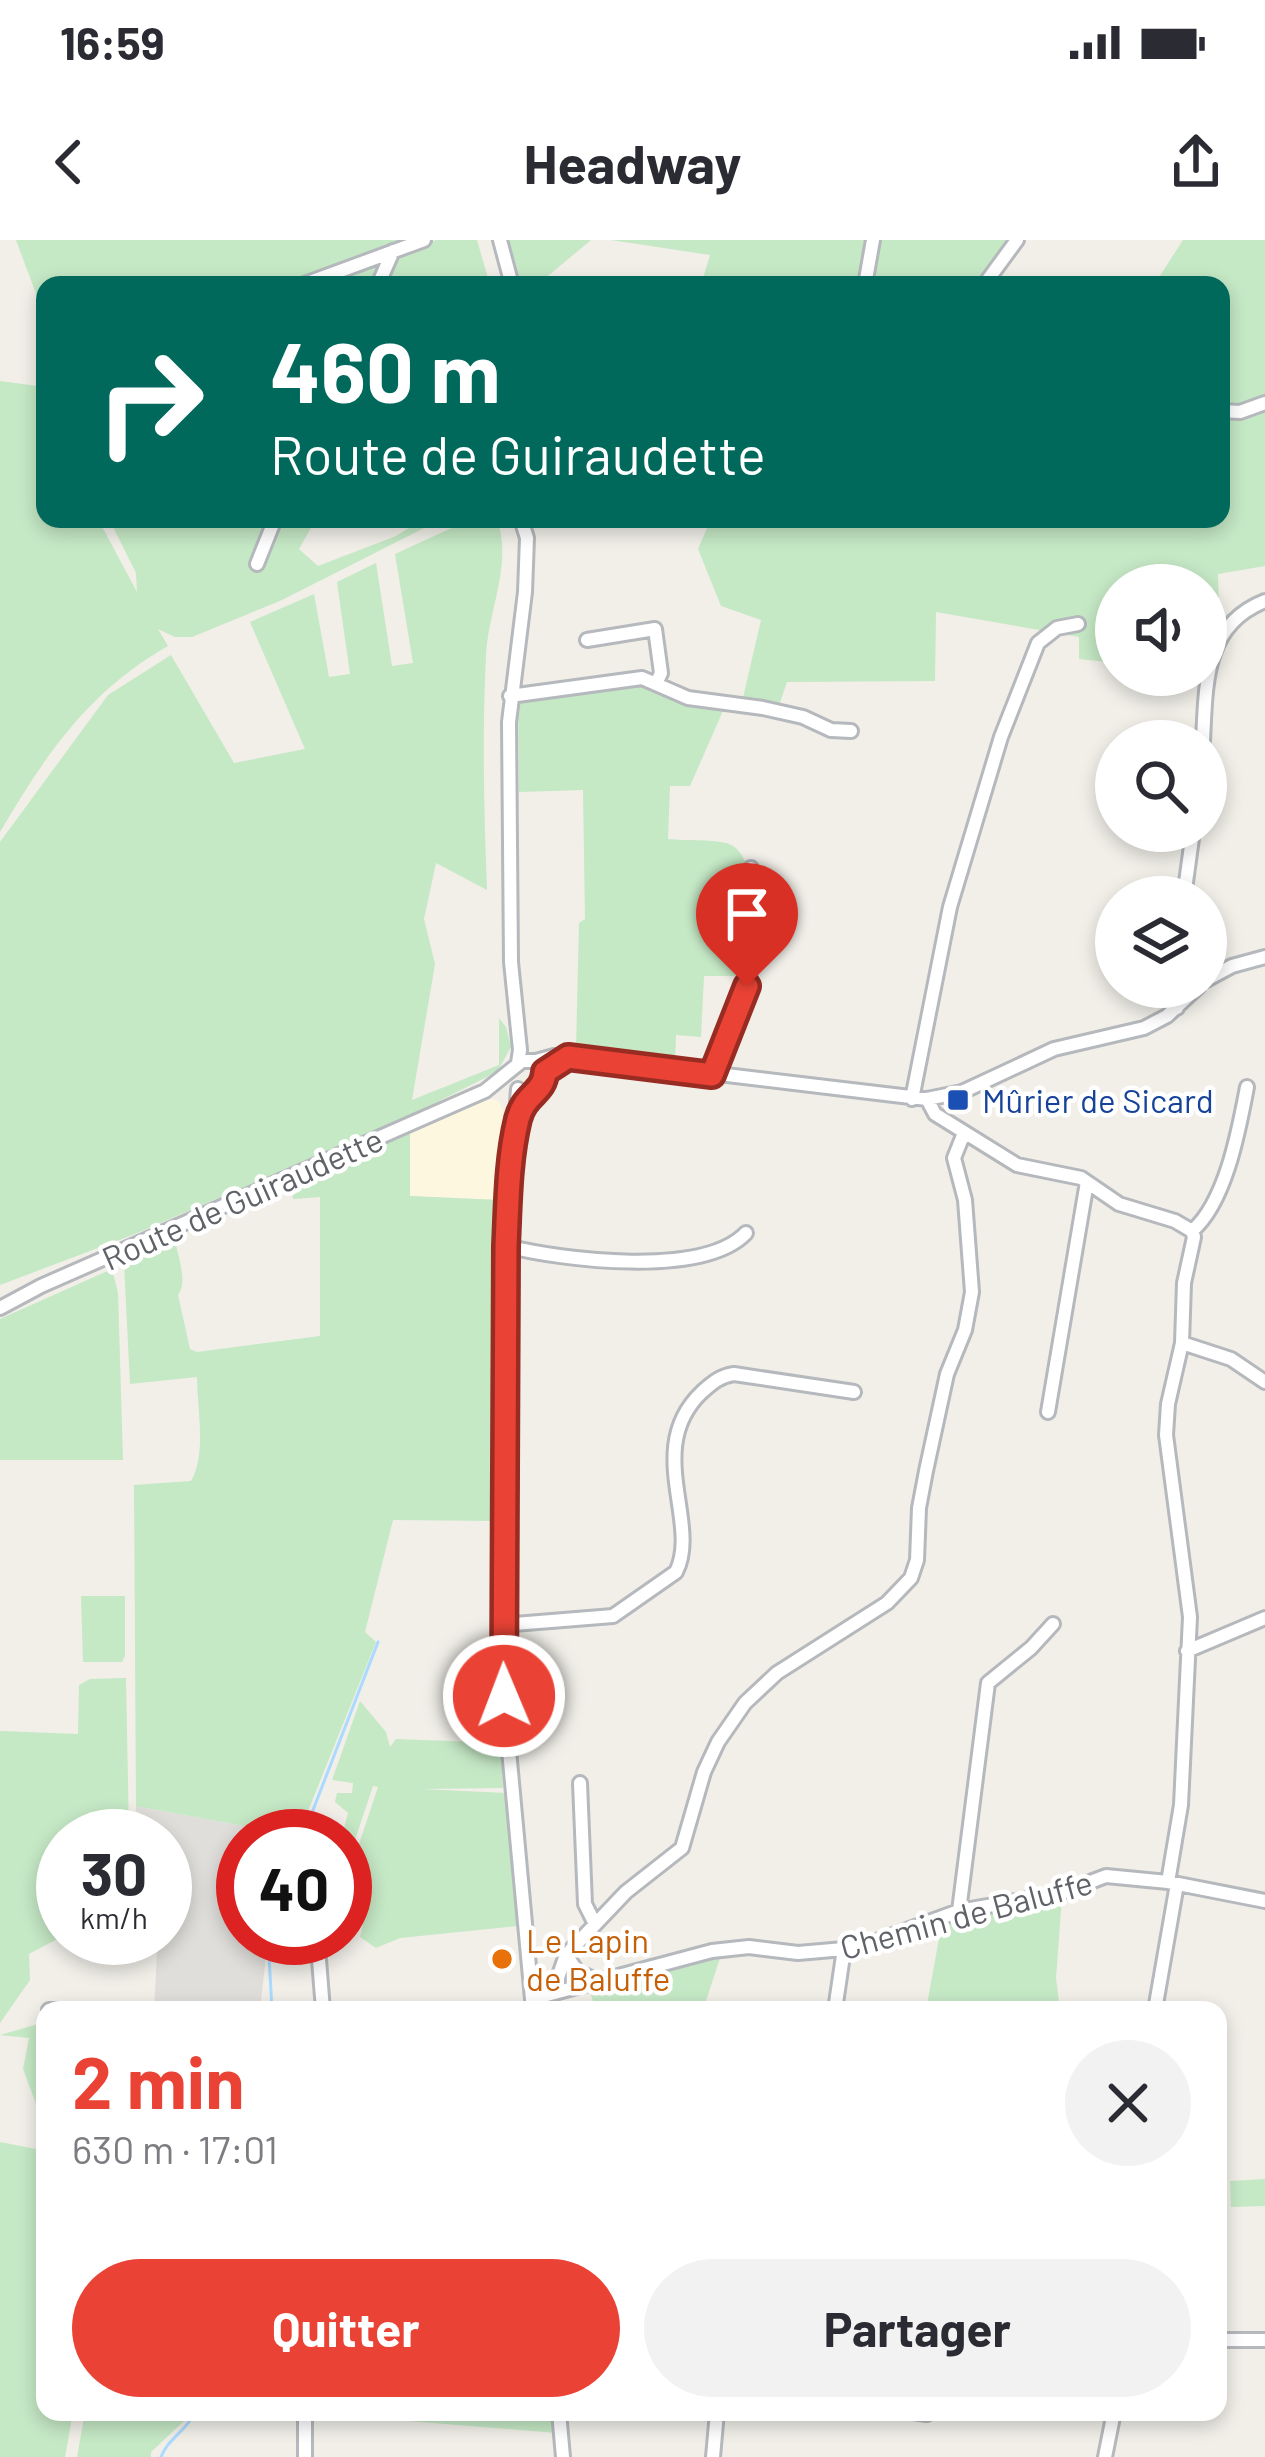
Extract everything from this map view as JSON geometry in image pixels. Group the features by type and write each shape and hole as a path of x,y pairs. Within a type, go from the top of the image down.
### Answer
{"street":[{"path":"326,276 424,240"},
{"path":"500,240 510,276"},
{"path":"867,276 873,240"},
{"path":"991,276 1017,240"},
{"path":"382,276 393,251"},
{"path":"1230,411 1265,403"},
{"path":"256,564 271,528"},
{"path":"522,528 527,538 525,592 509,696 512,962 516,1066 522,1090 508,1190 506,1246 503,1625 504,1696 529,2001"},
{"path":"1205,720 1208,682 1222,631 1235,615 1265,601"},
{"path":"911,1100 950,907 1001,737 1038,643 1057,628 1078,624"},
{"path":"587,640 656,629 661,673 656,684"},
{"path":"509,696 642,678 688,698 763,708 850,731"},
{"path":"712,1075 749,979 751,868"},
{"path":"1227,969 1265,956"},
{"path":"516,1066 568,1057 927,1099 962,1091 1067,1045 1144,1028 1175,1008"},
{"path":"518,1033 538,1064 543,1085 522,1090"},
{"name":"Route de Guiraudette","path":"0,1308 485,1091 516,1066"},
{"path":"1192,1231 1228,1165 1247,1087"},
{"name":"Route de Guiraudette","path":"485,1091 522,1090"},
{"path":"927,1099 935,1114 1017,1165 1087,1182 1119,1204 1175,1221 1194,1237 1184,1283 1183,1342 1168,1404 1166,1435 1190,1617 1181,1805 1156,2001"},
{"path":"553,1992 566,1955 626,1892 682,1848 704,1772 718,1742 755,1692 887,1603 911,1578 928,1460 972,1292 965,1200 954,1158 964,1133"},
{"path":"1048,1412 1087,1182"},
{"path":"506,1246 581,1261 621,1262 708,1255 746,1233"},
{"path":"1183,1342 1231,1359 1265,1382"},
{"path":"503,1625 613,1616 676,1572 682,1548 674,1477 678,1436 686,1411 720,1377 734,1374 854,1392"},
{"path":"1187,1651 1265,1618"},
{"path":"958,1911 988,1683 1053,1624"},
{"path":"580,1783 585,1904 595,1924"},
{"name":"Chemin de Baluffe","path":"538,2001 553,1992 712,1951 749,1947 798,1953 874,1942 958,1911 1061,1893 1106,1876 1265,1901"},
{"path":"836,2001 844,1948"},
{"path":"566,1955 577,1971 598,1982"},
{"path":"319,1965 322,2001"},
{"path":"1227,2340 1265,2340"},
{"path":"305,2421 305,2457"},
{"path":"560,2421 563,2457"},
{"path":"713,2457 716,2421"},
{"path":"1105,2457 1112,2421"}],"shaded area":[{"path":"491,1099 499,1101 507,1121 500,1200 410,1196 410,1131"},
{"path":"192,1816 216,1821 216,1965 265,1965 261,2001 154,2001 156,1965 192,1965"}],"green space":[{"path":"16,240 408,240 306,276 36,276 36,294"},
{"path":"436,240 477,240 487,276 340,276"},
{"path":"508,240 591,240 548,276 518,276"},
{"path":"611,240 869,240 863,276 704,276 710,255"},
{"path":"879,240 1008,240 981,276 873,276"},
{"path":"1183,240 1265,240 1265,566 1227,572 1227,564 1095,564 1095,661 1079,659 1079,637 936,612 935,681 787,682 778,708 742,702 761,620 721,606 698,549 707,528 1230,528 1230,276 1160,276"},
{"path":"0,381 36,386 36,528 103,528 137,592 136,573 114,528 311,528 299,549 318,566 409,528 424,528 282,600 192,637 175,637 158,629 168,646 114,684 70,728 0,832"},
{"path":"451,528 499,528 501,536 501,570 486,656 487,890 436,863 424,919 435,964 412,1100 499,1065 499,1018 511,1047 497,1072 415,1113 135,1234 0,1285 0,842 108,695 171,655 234,763 305,749 250,622 314,594 329,677 350,674 337,582 376,563 392,666 413,663 395,554"},
{"path":"641,680 726,704 690,786 670,786 668,839 726,843 738,850 750,881 744,976 704,976 701,1037 676,1035 675,1061 576,1050 579,923 585,919 583,790 519,792 518,700"},
{"path":"410,1131 410,1196 500,1200 495,1521 393,1520 365,1632 376,1642 309,1809 216,1809 216,1821 192,1816 192,1809 136,1806 134,1485 191,1481 199,1458 200,1430 197,1377 130,1384 124,1263 199,1223 175,1240 182,1276 178,1295 190,1349 197,1352 320,1336 320,1197 293,1199 291,1181"},
{"path":"112,1269 118,1293 123,1460 0,1460 0,1319"},
{"path":"81,1596 125,1596 122,1662 83,1662"},
{"path":"126,1678 128,1809 36,1809 36,1950 29,1954 30,1980 0,2023 0,1731 78,1734 79,1685 90,1679"},
{"path":"360,1701 386,1732 390,1747 396,1739 501,1743 503,1788 421,1789 506,1793 517,1926 372,1945 371,1809 378,1787 373,1786 365,1809 343,1809 335,1802 337,1793 352,1793 353,1783 332,1780"},
{"path":"1062,1897 1059,2001 928,2001 942,1922"},
{"path":"721,1955 706,2001 593,2001 590,1993"},
{"path":"36,2025 36,2104 23,2069 29,2038 0,2035"},
{"path":"0,2142 36,2149 36,2421 71,2421 65,2457 0,2457"},
{"path":"1265,2179 1265,2206 1231,2207 1230,2181"},
{"path":"83,2421 184,2421 151,2457 77,2457"},
{"path":"408,2421 556,2421 557,2433"}],"waterway":[{"path":"313,1809 378,1642"},
{"path":"270,1965 272,2001"},
{"path":"161,2457 189,2421"}],"place":[{"name":"Mûrier de Sicard","path":"958,1100"},
{"name":"Le Lapin de Baluffe","path":"502,1959"}],"route":[{"path":"504,1696 506,1246 508,1190 524,1102 543,1085 545,1072 568,1057 712,1075 747,986"}]}
